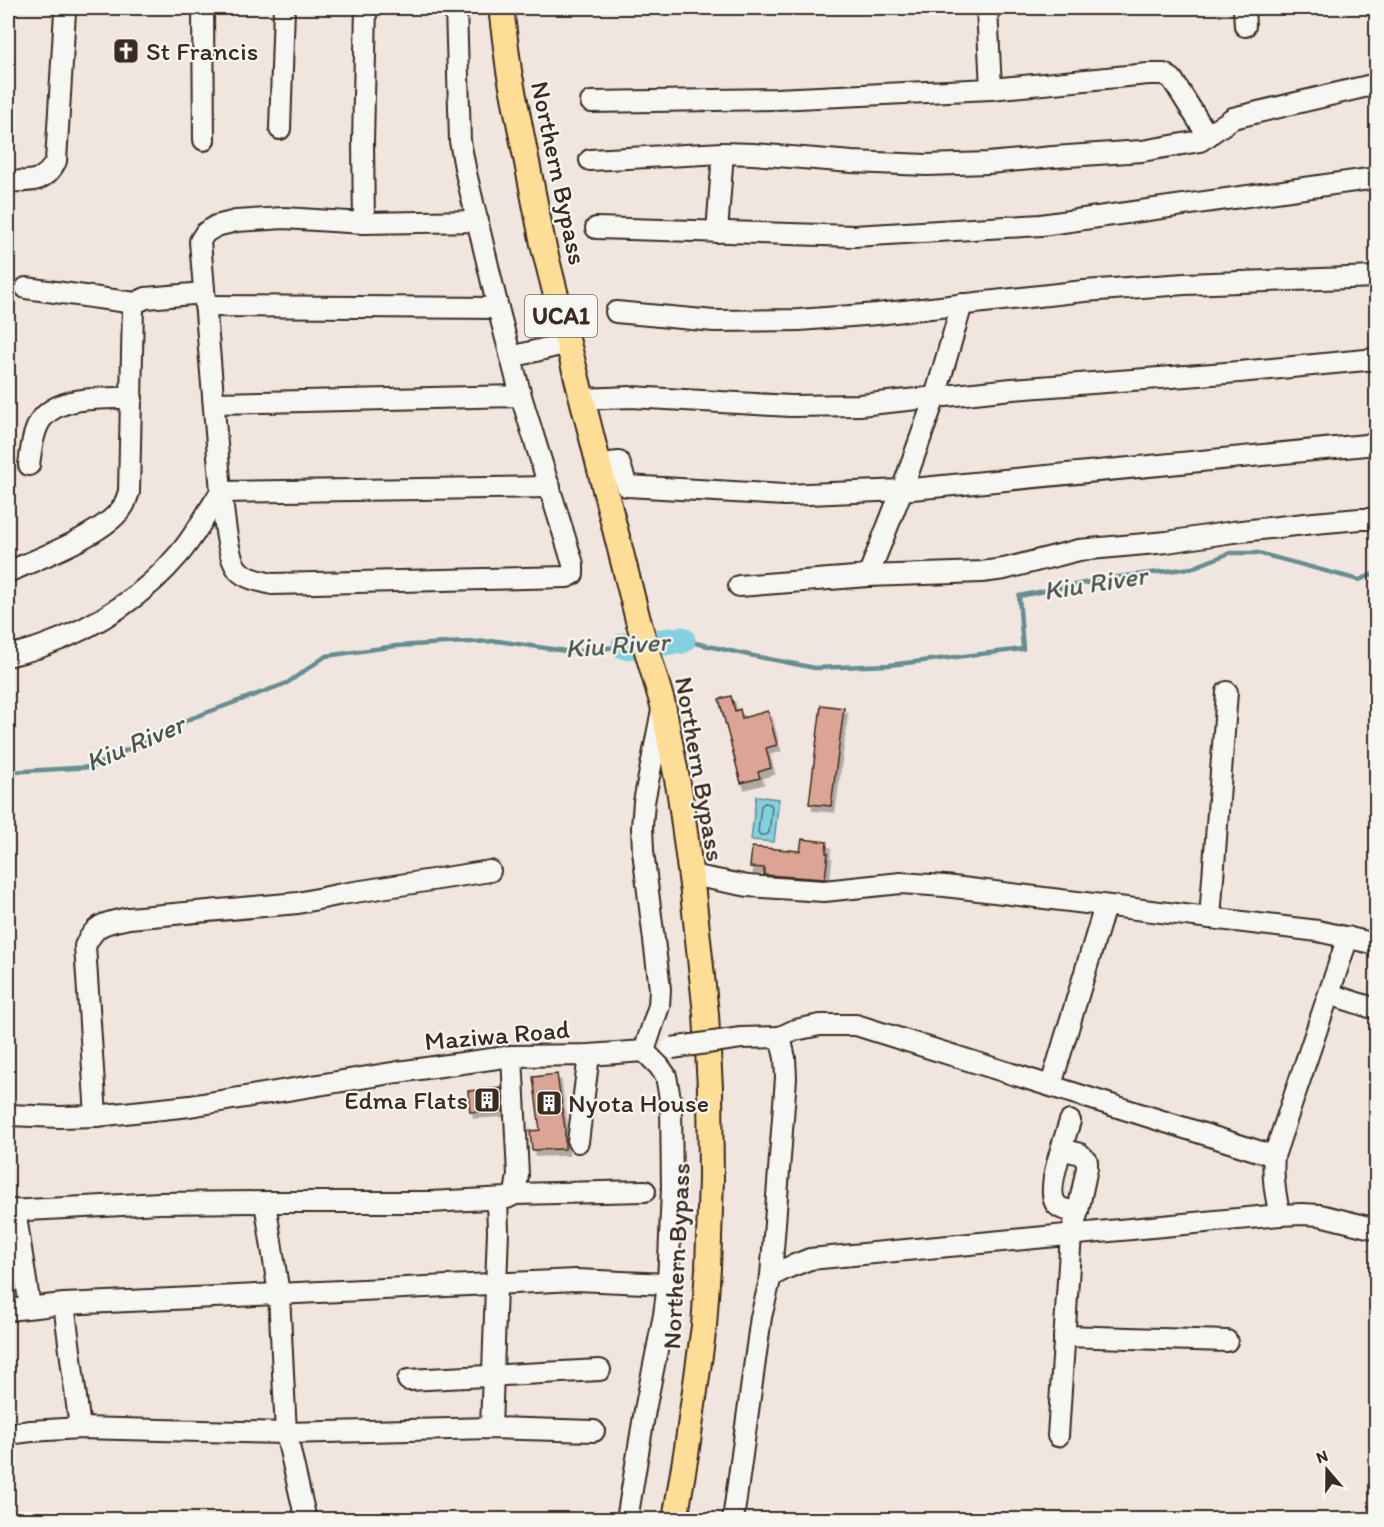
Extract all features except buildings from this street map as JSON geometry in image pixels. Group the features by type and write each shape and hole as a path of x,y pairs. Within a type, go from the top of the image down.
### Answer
{"main road":[{"name":"Northern Bypass","path":"501,8 509,71 543,244 638,620 663,705 678,784 691,875 706,1014 711,1178 704,1326 675,1520"}],"street":[{"path":"203,8 204,140"},
{"path":"280,129 284,8"},
{"path":"364,223 366,8"},
{"path":"456,8 460,141 466,173 521,396 573,564 573,574 567,577 272,584 254,579 238,570 231,557 221,492 200,241 205,233 216,226 236,221 284,218 364,223 477,221"},
{"path":"987,8 991,89"},
{"path":"16,181 41,178 51,171 56,161 65,12"},
{"path":"591,102 776,99 991,89 1164,74 1172,79 1209,136"},
{"path":"590,160 723,153 862,163 927,165 988,163 1142,151 1200,141 1233,118 1377,84"},
{"path":"717,232 723,153"},
{"path":"596,228 854,236 1041,225 1377,178"},
{"path":"616,312 714,321 799,320 878,314 1084,291 1185,284 1377,277"},
{"path":"26,288 135,303 146,298 498,308"},
{"path":"8,572 91,534 113,518 123,506 129,492 133,306 135,303"},
{"path":"868,576 935,397 962,304"},
{"path":"511,357 568,343"},
{"path":"582,399 631,397 791,406 860,405 1012,389 1377,359"},
{"path":"214,403 521,396"},
{"path":"29,465 34,435 39,422 48,413 68,402 132,398"},
{"path":"600,464 619,462 627,486 785,495 902,490 1377,444"},
{"path":"221,492 550,487"},
{"path":"8,656 44,646 101,619 148,586 179,555 221,492"},
{"path":"739,585 868,576 982,572 1004,569 1079,550 1148,544 1314,523 1377,519"},
{"path":"1210,918 1227,692"},
{"path":"627,1520 668,1284 672,1189 671,1104 666,1076 644,1051 659,1006 660,989 642,827 644,802 663,705"},
{"path":"96,1116 85,946 96,928 107,922 129,918 298,903 490,871"},
{"path":"691,875 748,886 824,891 901,884 945,886 1318,931 1377,944"},
{"path":"1051,1085 1104,906"},
{"path":"1280,1215 1275,1195 1274,1156 1348,937"},
{"path":"1329,994 1377,1009"},
{"name":"Maziwa Road","path":"8,1115 96,1116 190,1106 512,1056 644,1051 741,1038 780,1037 795,1030 820,1025 856,1025 1274,1156"},
{"path":"732,1520 760,1317 771,1276 786,1078 785,1058 780,1037"},
{"path":"578,1142 589,1054"},
{"path":"492,1428 498,1231 506,1196 518,1175 512,1056"},
{"path":"1070,1121 1052,1193 1056,1203 1066,1210 1078,1211"},
{"path":"1058,1436 1071,1234 1087,1168 1087,1161 1080,1154 1062,1149"},
{"path":"30,1307 11,1210 160,1203 430,1202 506,1196 645,1191"},
{"path":"265,1202 279,1294 286,1433 306,1520"},
{"path":"771,1276 810,1259 1280,1215 1320,1215 1377,1229"},
{"path":"8,1310 64,1304 576,1280 668,1284"},
{"path":"64,1304 80,1428"},
{"path":"1064,1336 1227,1341"},
{"path":"408,1380 600,1370"},
{"path":"8,1434 80,1428 286,1433 492,1428 594,1431"}],"water":[{"path":"756,796 779,799 774,842 751,840"}],"waterway":[{"name":"Kiu River","path":"682,640 815,668 889,665 1023,649 1019,596 1110,578 1192,568 1230,553 1258,553 1359,580 1376,573"},
{"name":"Kiu River","path":"625,646 682,640"},
{"name":"Kiu River","path":"8,772 92,767 192,718 287,683 326,656 396,646 498,641 572,652 625,646"}],"place":[{"name":"St Francis","path":"126,51"},
{"name":"Edma Flats","path":"487,1100"},
{"name":"Nyota House","path":"549,1103"}]}
